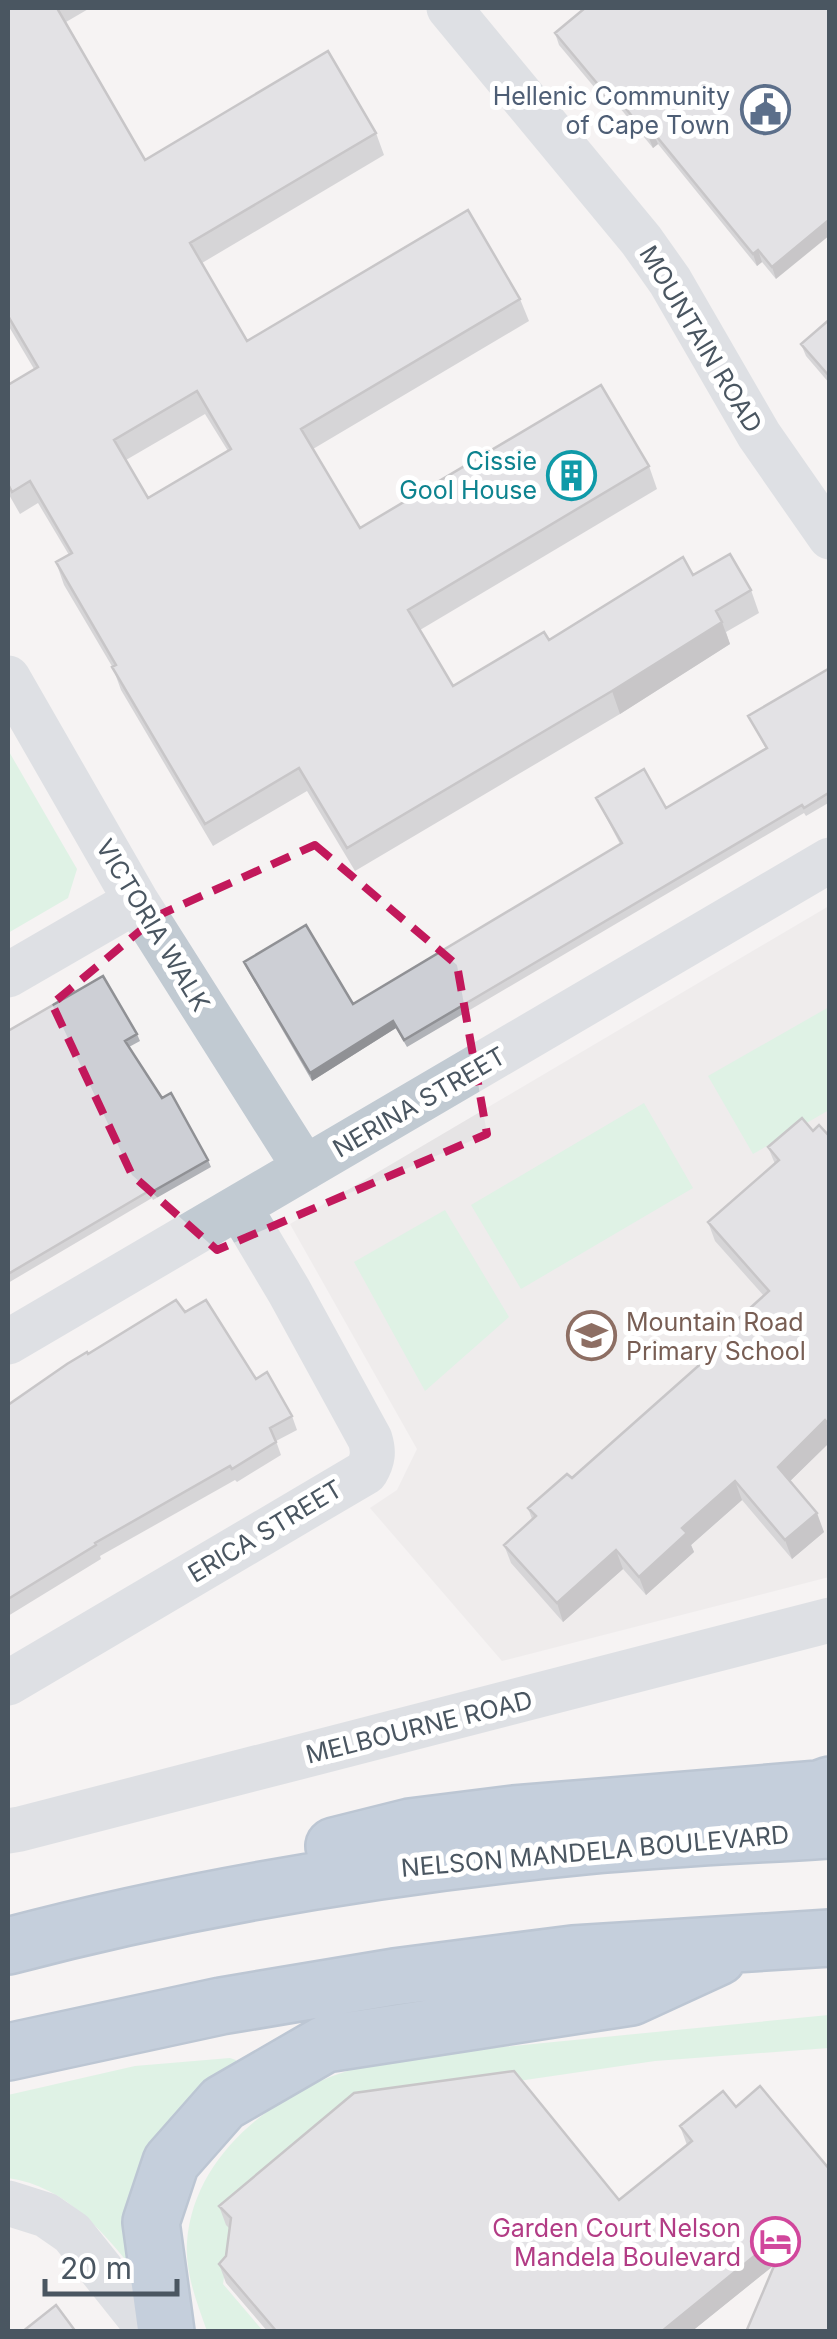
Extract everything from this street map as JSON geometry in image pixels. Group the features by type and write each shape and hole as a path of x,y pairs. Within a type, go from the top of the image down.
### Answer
{"highway":[{"path":"14,1945 216,1876 410,1827 514,1814 782,1793 830,1785"},
{"name":"NELSON MANDELA BOULEVARD","path":"14,1945 220,1898 392,1868 588,1846 830,1830"},
{"path":"8,2052 221,2006 394,1977 573,1954 830,1938"},
{"path":"166,2332 152,2222 172,2162 223,2103 325,2044 631,1997 743,1945"}],"street":[{"name":"MOUNTAIN ROAD","path":"449,8 630,226 670,281 759,434 830,538"},
{"name":"VICTORIA WALK","path":"8,678 136,900 305,1168"},
{"name":"NERINA STREET","path":"8,1342 830,860"},
{"path":"8,975 136,900"},
{"name":"ERICA STREET","path":"8,1683 366,1472 372,1463 370,1440 239,1207"},
{"name":"MELBOURNE ROAD","path":"8,1831 830,1620"},
{"path":"8,2203 46,2216 72,2233 152,2332"}],"highlighted area":[{"path":"315,845 457,965 487,1134 217,1250 132,1175 52,1004 159,915"}],"shaded area":[{"name":"Mountain Road Primary School","path":"829,906 829,1577 502,1661 370,1508 397,1490 417,1449 290,1224"}],"green space":[{"path":"8,750 77,869 68,898 8,933"},
{"path":"829,1007 829,1110 753,1154 708,1076"},
{"path":"644,1103 693,1188 521,1289 471,1205"},
{"path":"445,1210 509,1317 425,1391 354,1262"},
{"path":"829,2015 829,2048 655,2061 477,2087 229,2243 223,2284 263,2331 207,2331 192,2288 187,2254 192,2213 202,2187 235,2140 279,2103 304,2089 350,2070 411,2056"},
{"path":"230,2058 236,2063 221,2073 141,2279 99,2230 67,2202 49,2191 8,2178 8,2095 135,2066"}],"building":[{"name":"Cissie Gool House","path":"8,8 57,8 145,160 328,51 376,133 190,243 247,341 468,210 520,299 301,429 360,528 601,385 649,466 408,610 453,686 544,632 549,640 683,557 693,575 730,554 751,590 716,611 722,622 347,848 299,768 205,824 112,667 116,665 56,562 72,553 30,481 12,492 8,484 8,385 38,367 8,316","holes":["197,391 231,449 148,498 114,440"]},
{"path":"585,8 830,8 830,219 772,267 758,250 753,254 653,132 648,136 606,84 601,88 555,33"},
{"path":"830,319 830,377 801,344"},
{"path":"830,668 830,792 404,1040 393,1021 310,1073 244,962 306,925 353,1004 622,843 596,798 644,769 666,808 767,748 748,716"},
{"path":"103,976 137,1034 125,1041 162,1098 171,1093 208,1160 8,1274 8,1031"},
{"path":"802,1118 813,1131 819,1125 830,1137 830,1426 825,1420 778,1467 817,1513 785,1540 735,1481 682,1528 687,1533 639,1577 616,1550 557,1603 504,1545 536,1516 528,1508 567,1474 572,1478 732,1336 727,1329 769,1291 708,1222 779,1160 768,1147"},
{"path":"176,1300 185,1312 206,1300 256,1379 267,1372 292,1416 270,1428 276,1442 95,1543 8,1599 8,1405 67,1364"},
{"path":"514,2071 619,2200 692,2141 680,2126 723,2091 736,2107 760,2086 830,2170 830,2332 746,2332 791,2226 661,2332 277,2332 219,2264 226,2256 231,2218 219,2206 354,2093"},
{"path":"56,2305 76,2332 22,2332"}],"place":[{"name":"Hellenic Community of Cape Town","path":"765,110"},
{"name":"Cissie Gool House","path":"572,475"},
{"name":"Mountain Road Primary School","path":"591,1336"},
{"name":"Garden Court Nelson Mandela Boulevard","path":"776,2242"}]}
